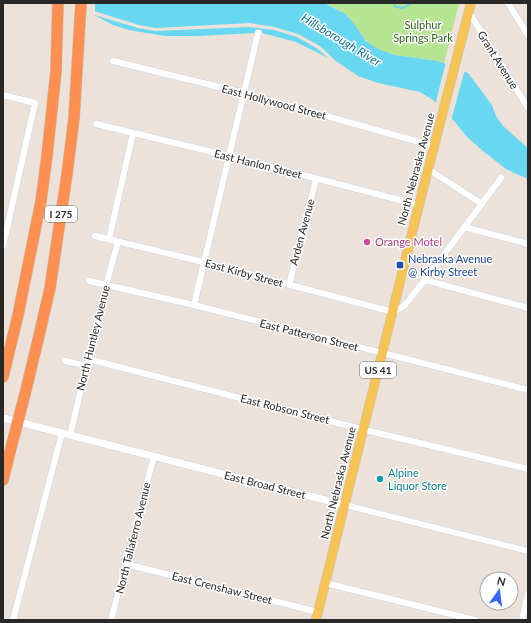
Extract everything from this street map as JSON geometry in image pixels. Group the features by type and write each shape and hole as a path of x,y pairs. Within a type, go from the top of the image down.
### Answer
{"highway":[{"name":"I 275","path":"3,377 18,314 41,201 56,71 58,3"},
{"name":"I 275","path":"3,480 50,288 74,118 81,3"}],"main road":[{"name":"North Nebraska Avenue","path":"317,616 428,169 470,7"}],"street":[{"path":"508,3 528,35"},
{"name":"Grant Avenue","path":"470,7 503,68 528,108"},
{"path":"194,305 258,33"},
{"name":"East Hollywood Street","path":"112,61 244,93 434,146"},
{"path":"3,95 35,103 3,246"},
{"name":"East Hanlon Street","path":"96,124 229,156 419,205"},
{"path":"109,239 133,133"},
{"path":"428,169 482,204"},
{"path":"393,312 404,306 425,280 501,178"},
{"name":"Arden Avenue","path":"289,285 316,179"},
{"path":"3,213 11,215"},
{"path":"464,227 528,244"},
{"name":"East Kirby Street","path":"95,236 203,262 393,312"},
{"name":"North Huntley Avenue","path":"70,435 106,285 118,242"},
{"path":"425,280 528,308"},
{"name":"East Patterson Street","path":"89,281 194,305 528,390"},
{"name":"East Robson Street","path":"88,359 528,469"},
{"path":"65,361 87,366"},
{"name":"East Broad Street","path":"3,418 528,551"},
{"path":"13,620 62,433"},
{"name":"North Taliaferro Avenue","path":"112,620 154,456"},
{"name":"East Crenshaw Street","path":"126,564 317,616"},
{"path":"325,582 475,620"},
{"path":"522,620 528,594"}],"green space":[{"name":"Sulphur Springs Park","path":"324,3 459,3 444,63 393,54 377,49 367,41 344,13"}],"water":[{"name":"Hillsborough River","path":"64,3 324,3 344,13 352,21 366,41 378,49 394,55 437,61 468,73 492,105 496,116 503,126 528,148 528,179 506,169 483,151 467,137 455,122 433,100 420,92 378,83 358,76 336,61 320,46 298,34 274,27 250,23 156,28 139,25"},
{"path":"84,12 138,28 155,31 249,27 274,30 297,37 318,49 328,58 296,42 262,33 262,30 256,29 255,33 165,36 129,30 113,25 96,16 84,14"}],"pier":[{"path":"62,3 95,3 95,18 83,16 83,10 64,5"},
{"path":"446,62 465,69 451,121 435,105"}],"waterway":[{"path":"393,3 396,7 403,8 412,3"}],"place":[{"name":"Orange Motel","path":"367,242"},
{"name":"Nebraska Avenue @ Kirby Street","path":"400,265"},
{"name":"Alpine Liquor Store","path":"380,479"}]}
